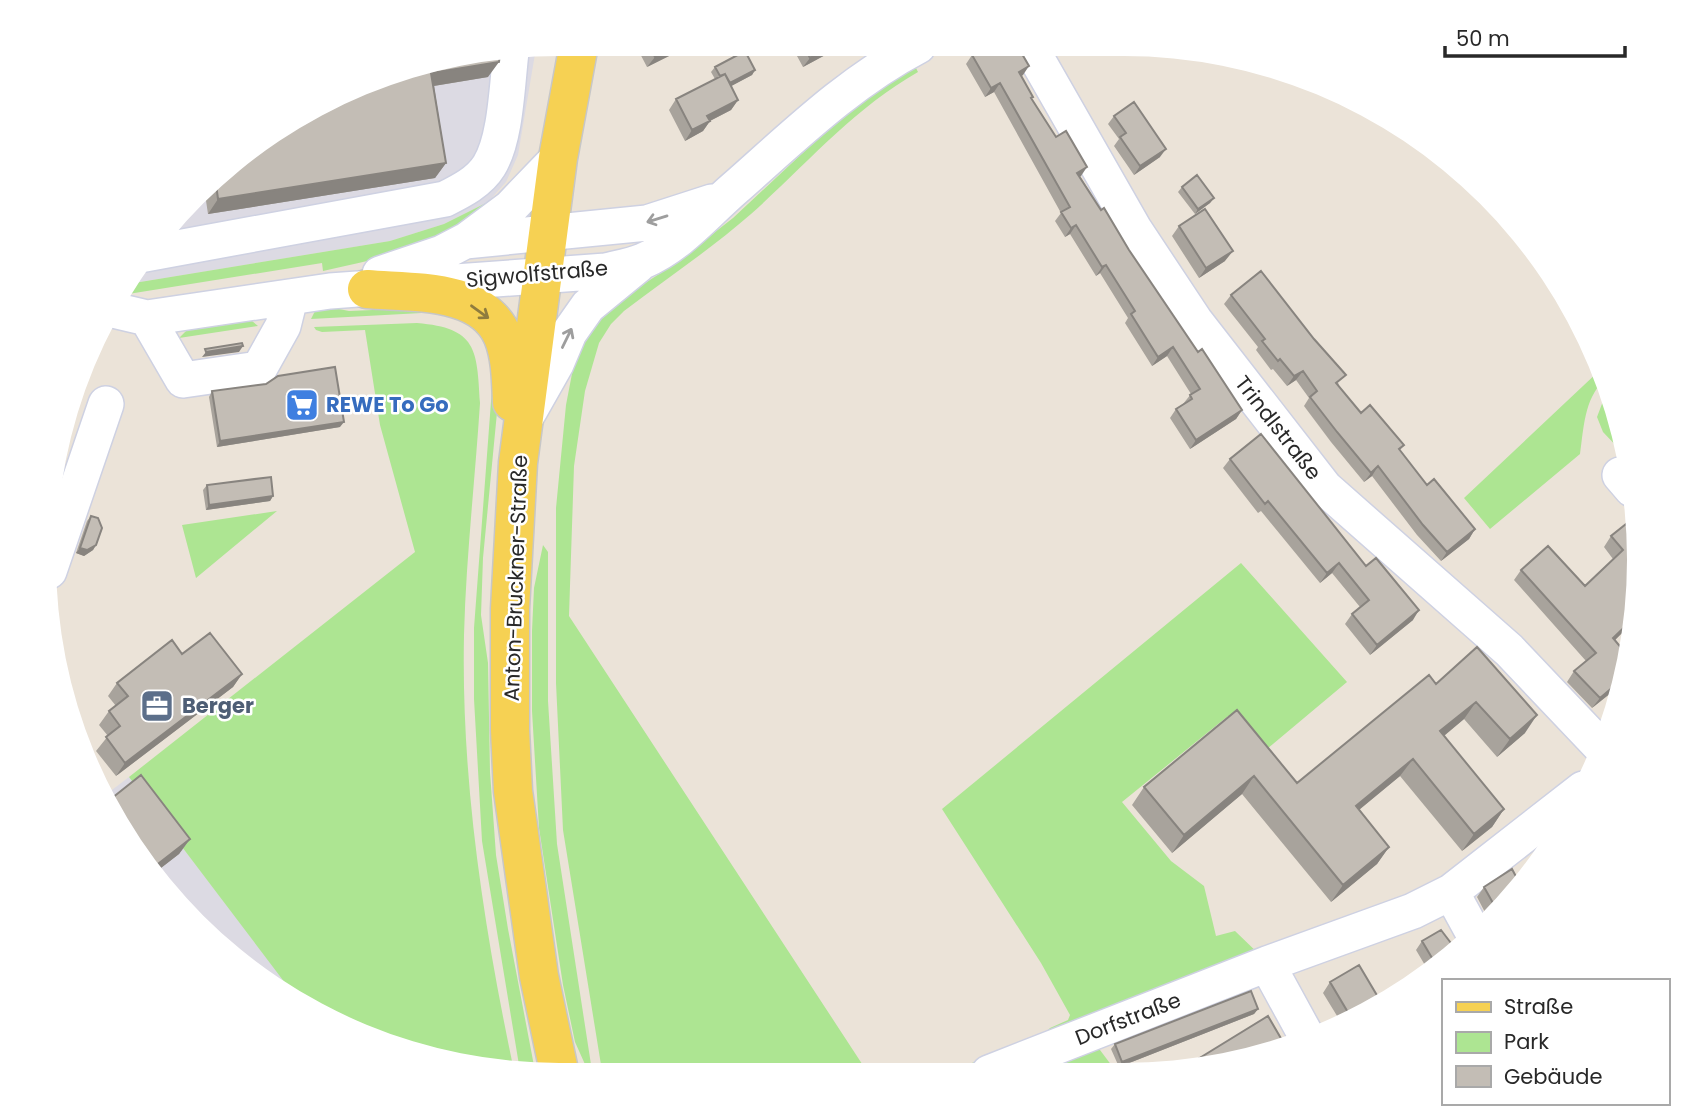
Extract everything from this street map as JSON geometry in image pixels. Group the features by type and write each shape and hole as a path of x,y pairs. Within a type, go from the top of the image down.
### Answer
{"main road":[{"name":"Anton-Bruckner-Straße","path":"557,1063 540,976 513,791 510,609 518,463 558,158 577,56"},
{"path":"368,289 453,297 478,307 497,326 503,338 509,365 518,463"}],"street":[{"name":"Sigwolfstraße","path":"330,290 606,271 643,261 670,245 700,221 837,99 901,56"},
{"name":"Trindlstraße","path":"1035,56 1135,229 1195,321 1325,488 1509,650 1594,739"},
{"path":"168,244 445,199 466,189 489,166 502,131 510,59"},
{"path":"465,241 510,208 558,158"},
{"name":"Sigwolfstraße","path":"111,331 131,315 290,298 330,290 442,253 465,241 647,223 722,199"},
{"path":"525,420 569,333 588,306 643,261"},
{"path":"131,315 183,380 259,369 283,326 290,298"},
{"path":"56,550 106,404"},
{"name":"Dorfstraße","path":"1015,1063 1267,964 1413,911 1451,892 1564,804"},
{"path":"1451,892 1470,925"},
{"path":"1267,964 1303,1030"}],"shaded area":[{"path":"535,57 518,155 506,182 488,202 444,224 390,241 140,282 160,253 203,203 253,160 308,123 367,94 429,73 494,60"},
{"path":"129,777 284,981 253,959 203,916 160,866 112,790"}],"green space":[{"path":"915,66 918,72 851,120 751,214 624,311 611,324 599,343 585,391 574,466 569,616 861,1063 601,1063 563,830 556,683 556,508 566,405 575,358 598,319 619,300 673,265 733,218 855,104"},
{"path":"488,202 494,212 434,242 323,271 322,263 132,293 140,282 390,241 444,224"},
{"path":"329,307 349,311 444,307 440,312 311,319 315,311"},
{"path":"245,320 258,326 179,338 188,329"},
{"path":"417,323 437,326 463,336 475,355 480,403 464,635 466,745 484,909 512,1061 461,1053 398,1036 337,1011 283,980 129,777 415,552 380,425 365,330 322,332 314,327"},
{"path":"493,375 498,402 483,558 481,615 488,663 490,772 496,855 533,1062 518,1061 482,841 474,699 474,628"},
{"path":"1593,377 1597,389 1584,424 1580,454 1490,529 1464,498"},
{"path":"1602,404 1613,443 1603,432 1597,417"},
{"path":"277,511 196,578 182,525"},
{"path":"543,545 548,552 548,701 557,844 591,1063 584,1063 575,1042 563,985 539,828 532,711 534,588"},
{"path":"1241,563 1347,682 1261,754 1228,716 1122,802 1171,861 1204,886 1216,936 1235,931 1262,957 986,1063 972,1063 1044,1034 1050,1028 1068,1020 1070,1015 1041,963 942,809"},
{"path":"1097,1046 1110,1063 1050,1063"}],"building":[{"path":"736,56 748,56 755,70 730,83 725,74 720,76 715,67"},
{"path":"973,56 1023,56 1029,66 1019,72 1033,97 1031,98 1056,137 1066,131 1087,167 1077,173 1101,210 1104,208 1198,352 1202,349 1242,410 1196,440 1176,409 1192,399 1190,395 1200,389 1173,347 1158,357 1131,314 1135,311 1106,265 1102,267 1076,225 1071,228 1061,212 1070,207 1000,83 991,88"},
{"path":"499,60 499,62 431,73 446,163 218,199 217,191 253,160 308,123 337,108 367,94 429,73"},
{"path":"725,74 738,100 707,116 710,121 692,130 676,99"},
{"path":"1134,102 1166,149 1140,166 1120,137 1126,133 1114,116"},
{"path":"1197,175 1214,198 1198,209 1182,187"},
{"path":"1205,209 1233,251 1206,268 1179,226"},
{"path":"1261,271 1346,375 1336,383 1361,413 1370,405 1404,445 1399,449 1427,485 1434,479 1475,529 1447,552 1378,466 1371,473 1310,397 1317,391 1303,371 1294,376 1280,359 1278,361 1262,341 1265,339 1231,295"},
{"path":"242,343 243,346 206,352 205,349"},
{"path":"335,367 344,422 220,441 212,391 266,384 278,376"},
{"path":"1261,434 1366,566 1376,558 1419,610 1377,645 1352,614 1369,600 1339,563 1327,573 1268,501 1265,504 1230,459"},
{"path":"271,477 273,496 209,505 207,485"},
{"path":"91,516 98,518 102,528 96,545 87,550 80,548"},
{"path":"1626,524 1627,560 1623,625 1613,638 1619,646 1610,689 1600,698 1574,671 1596,653 1521,570 1548,546 1585,586 1623,550 1611,536"},
{"path":"210,633 242,674 125,763 106,737 120,726 109,711 128,696 117,683 172,640 182,654"},
{"path":"1477,647 1537,715 1510,739 1476,702 1440,731 1504,809 1474,834 1413,759 1356,806 1389,847 1343,885 1254,776 1184,835 1144,787 1237,710 1297,783 1429,675 1436,684"},
{"path":"141,775 190,839 158,864 115,796"},
{"path":"1512,869 1515,875 1492,902 1484,887"},
{"path":"1441,930 1450,942 1432,958 1422,941"},
{"path":"1359,965 1377,995 1347,1011 1330,982"},
{"path":"1251,991 1258,1009 1122,1062 1115,1044"},
{"path":"1268,1016 1280,1037 1254,1046 1202,1057"}],"place":[{"name":"REWE To Go","path":"302,405"},
{"name":"Berger","path":"157,706"}]}
